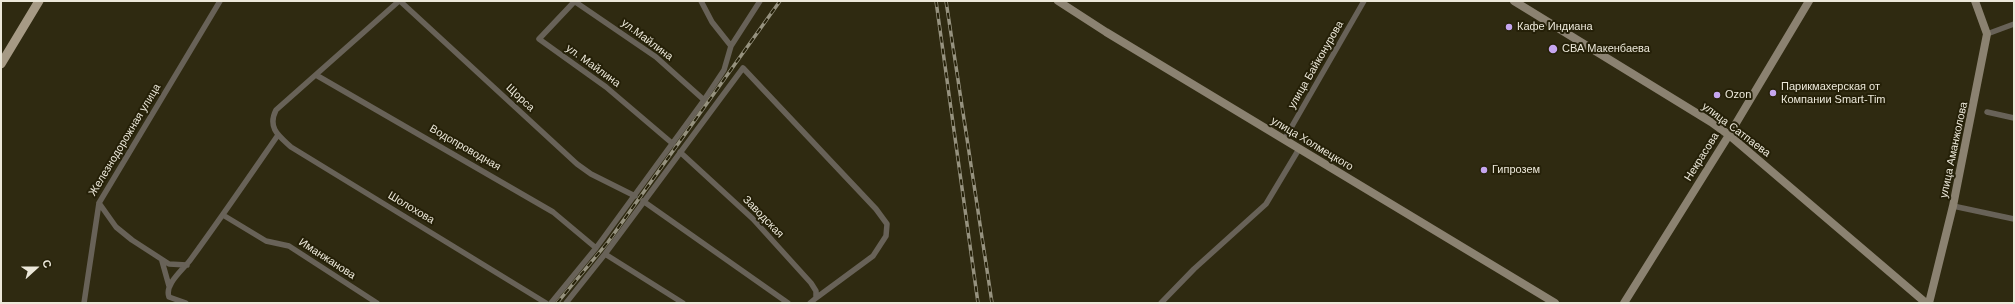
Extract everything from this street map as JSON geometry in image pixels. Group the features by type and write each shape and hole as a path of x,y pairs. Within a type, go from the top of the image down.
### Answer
{"main road":[{"path":"1,64 39,1"}],"street":[{"name":"Железнодорожная улица","path":"84,303 99,203 220,1"},
{"path":"316,75 400,1"},
{"name":"Щорса","path":"400,1 577,164 591,174 636,196"},
{"name":"ул.Майлина","path":"574,1 656,58 704,100"},
{"name":"ул. Майлина","path":"574,1 539,39 606,87 673,144"},
{"path":"700,1 712,22 731,46"},
{"path":"551,303 636,196 704,100 724,70 731,46 760,1"},
{"name":"улица Холмецкого","path":"1058,1 1106,32 1555,303"},
{"name":"улица Байконурова","path":"1284,140 1364,1"},
{"name":"улица Сатпаева","path":"1514,1 1711,122 1729,135 1744,146 1926,303"},
{"name":"Некрасова","path":"1624,303 1729,135 1809,1"},
{"name":"улица Аманжолова","path":"1929,303 1954,206 1987,34 1976,1"},
{"path":"1987,34 2014,24"},
{"path":"566,303 592,272 743,68 876,209 887,224 886,236 873,256 810,303"},
{"name":"Шолохова","path":"316,75 276,110 272,118 272,124 278,135 291,147 546,303"},
{"name":"Водопроводная","path":"316,75 553,212 596,248"},
{"path":"1987,112 2014,118"},
{"path":"168,289 223,215 278,135"},
{"path":"1161,303 1194,269 1266,204 1299,149"},
{"name":"Заводская","path":"680,152 753,219 811,283 816,291 816,298"},
{"path":"644,201 788,303"},
{"path":"99,203 116,227 162,261 176,266 187,264"},
{"path":"1954,206 2014,219"},
{"name":"Иманжанова","path":"223,215 266,241 289,246 377,303"},
{"path":"605,254 683,303"},
{"path":"162,261 169,297 186,303"},
{"path":"582,265 592,272"}],"railway":[{"path":"557,303 608,242 780,1"},
{"path":"936,1 978,303"},
{"path":"946,1 992,303"}],"place":[{"name":"Кафе Индиана","path":"1509,27"},
{"name":"СВА Макенбаева","path":"1553,49"},
{"name":"Парикмахерская от Компании Smart-Tim","path":"1773,93"},
{"name":"Ozon","path":"1717,95"},
{"name":"Гипрозем","path":"1484,170"}]}
